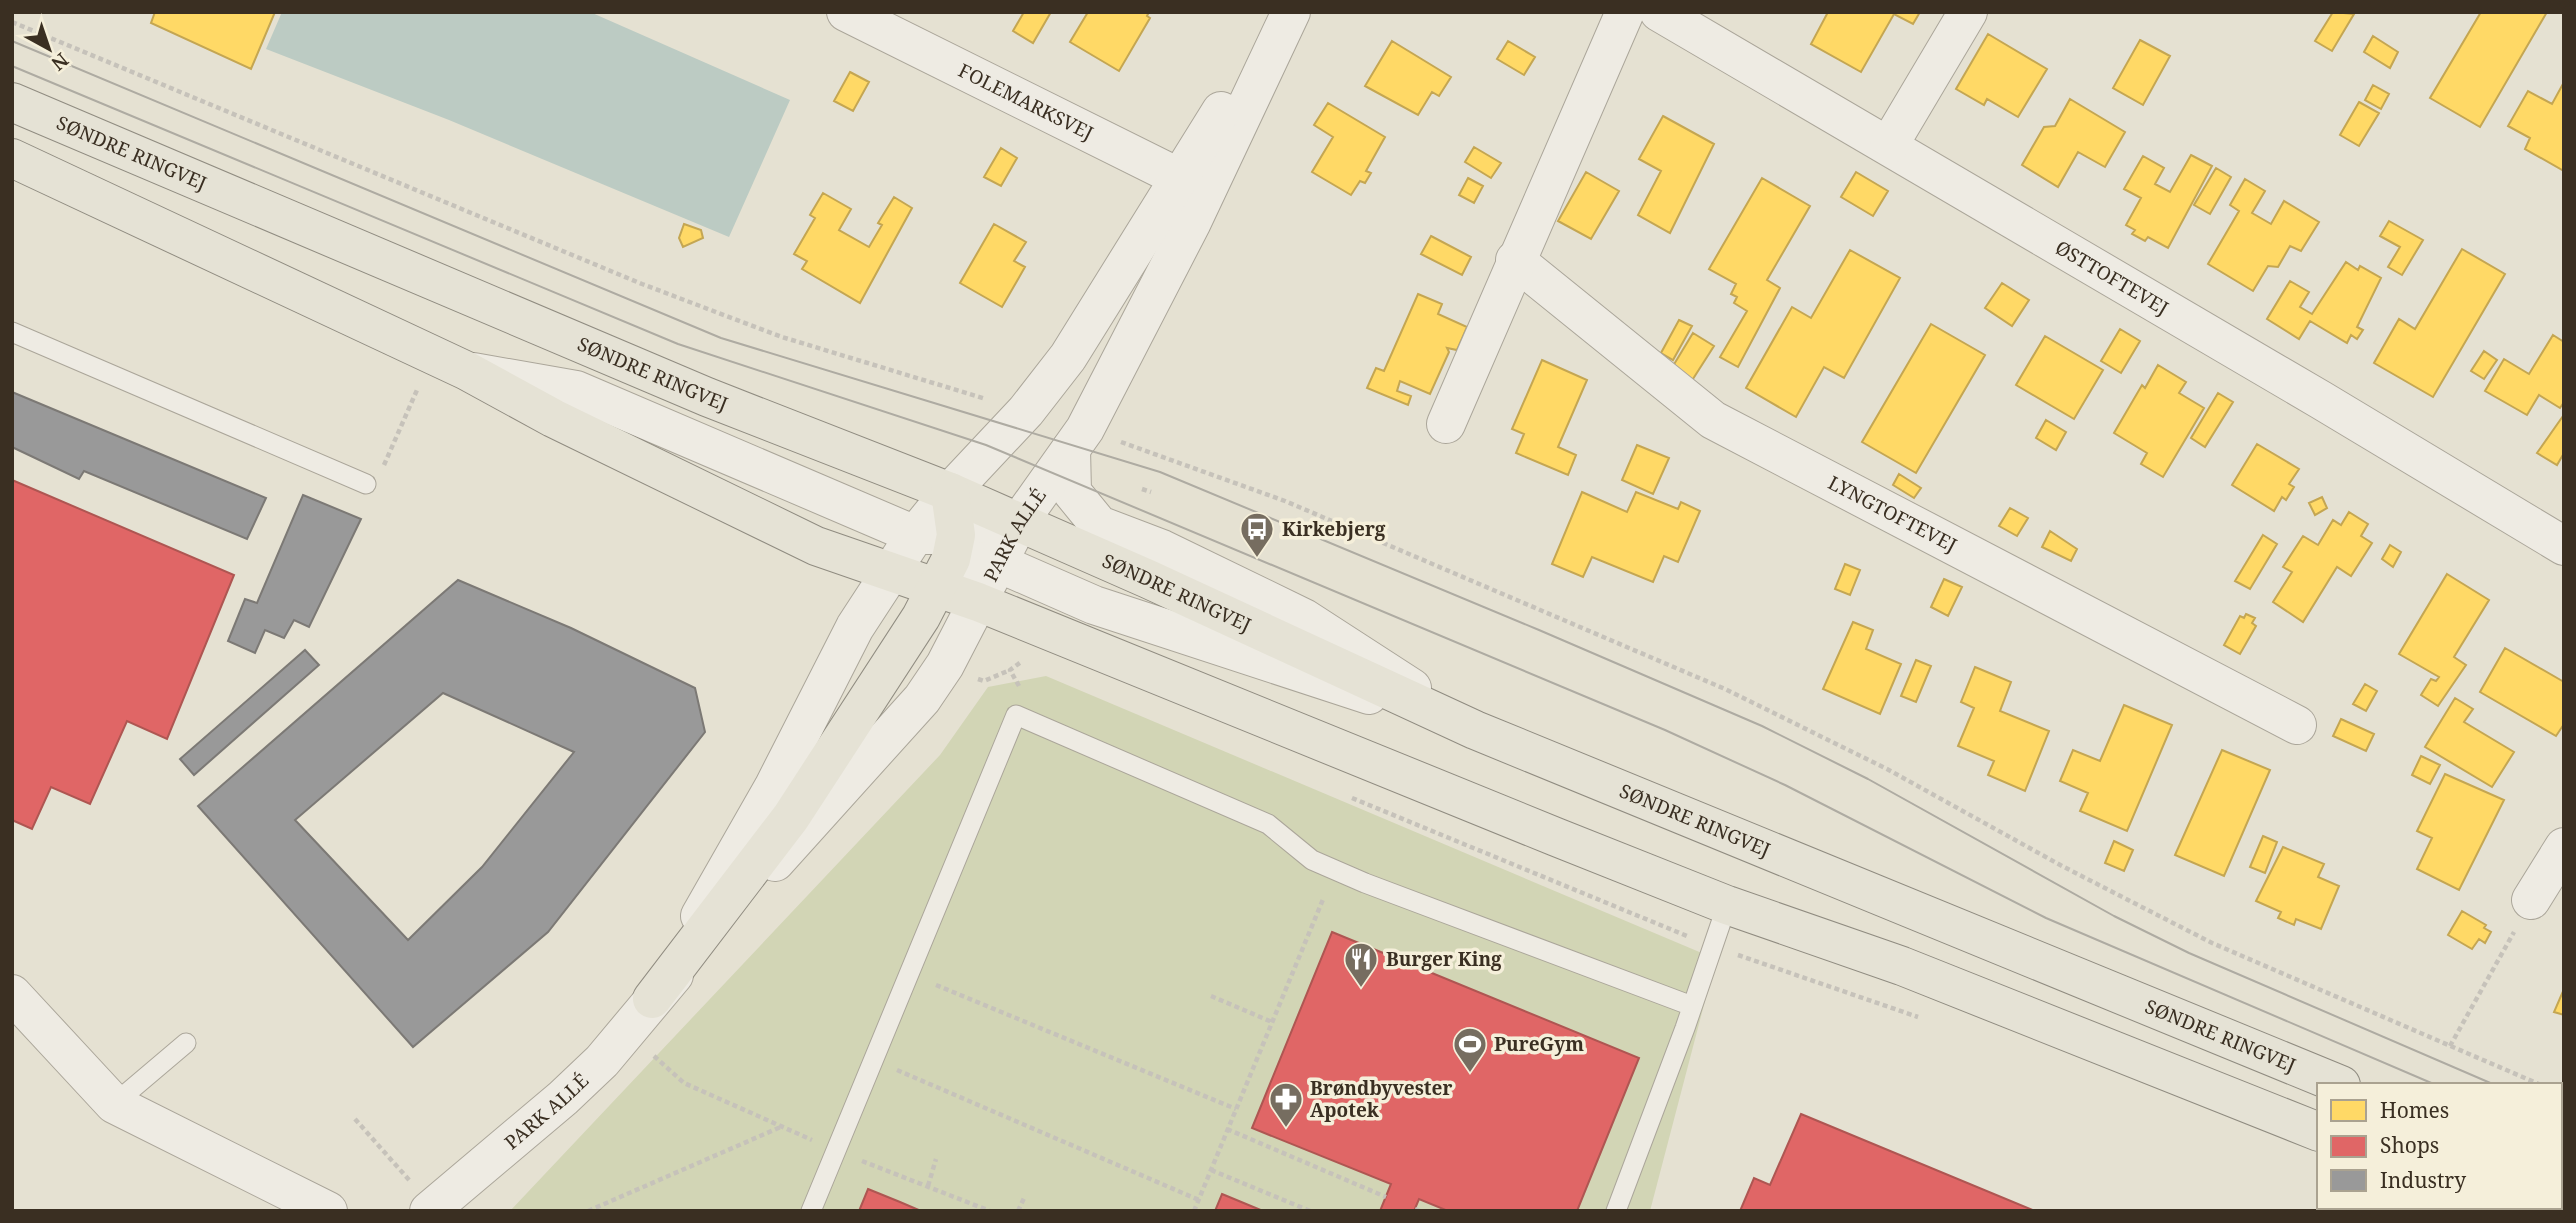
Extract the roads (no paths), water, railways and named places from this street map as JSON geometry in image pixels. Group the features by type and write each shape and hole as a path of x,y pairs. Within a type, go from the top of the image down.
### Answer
{"main road":[{"name":"SØNDRE RINGVEJ","path":"12,102 707,397 950,492 1475,730 2336,1083"},
{"path":"12,158 467,371 553,418 816,547 892,571 948,560"},
{"path":"652,999 791,817 881,680 948,560 950,492"},
{"path":"948,560 978,601 1727,905 1902,966 2317,1131"}],"street":[{"name":"FOLEMARKSVEJ","path":"846,12 1193,184"},
{"name":"PARK ALLÉ","path":"431,1209 563,1098 628,1032 652,999 922,699 945,665 1019,522 1078,439 1193,184 1282,12"},
{"name":"PARK ALLÉ","path":"652,999 773,788 855,627 915,535 950,492 1026,411 1193,184 1291,12"},
{"path":"1446,424 1625,12"},
{"name":"ØSTTOFTEVEJ","path":"1659,12 1889,145 2564,546"},
{"path":"1889,145 1968,12"},
{"name":"LYNGTOFTEVEJ","path":"1515,260 1713,420 2297,725"},
{"path":"467,371 576,390 915,535 948,560 996,562 1129,618 1475,730"},
{"path":"1078,439 1072,492 1099,525 1162,549 1304,618 1475,730"},
{"path":"948,560 1019,522"},
{"path":"2531,900 2564,847"},
{"path":"12,994 114,1104 328,1211"}],"lane":[{"path":"12,332 366,484"},
{"path":"811,1211 1016,715 1268,824 1312,860 1335,870 1692,1006"},
{"path":"1616,1211 1727,905"},
{"path":"114,1104 186,1043"}],"tram line":[{"path":"12,41 721,338 1160,472 1539,630 1762,726 1868,779 2114,916 2189,953 2490,1083"},
{"path":"12,66 678,344 986,445 1665,730 1785,785 2046,918 2431,1083"}],"place":[{"name":"Kirkebjerg","path":"1257,559"},
{"name":"Burger King","path":"1361,989"},
{"name":"PureGym","path":"1470,1074"},
{"name":"Brøndbyvester Apotek","path":"1286,1129"}]}
